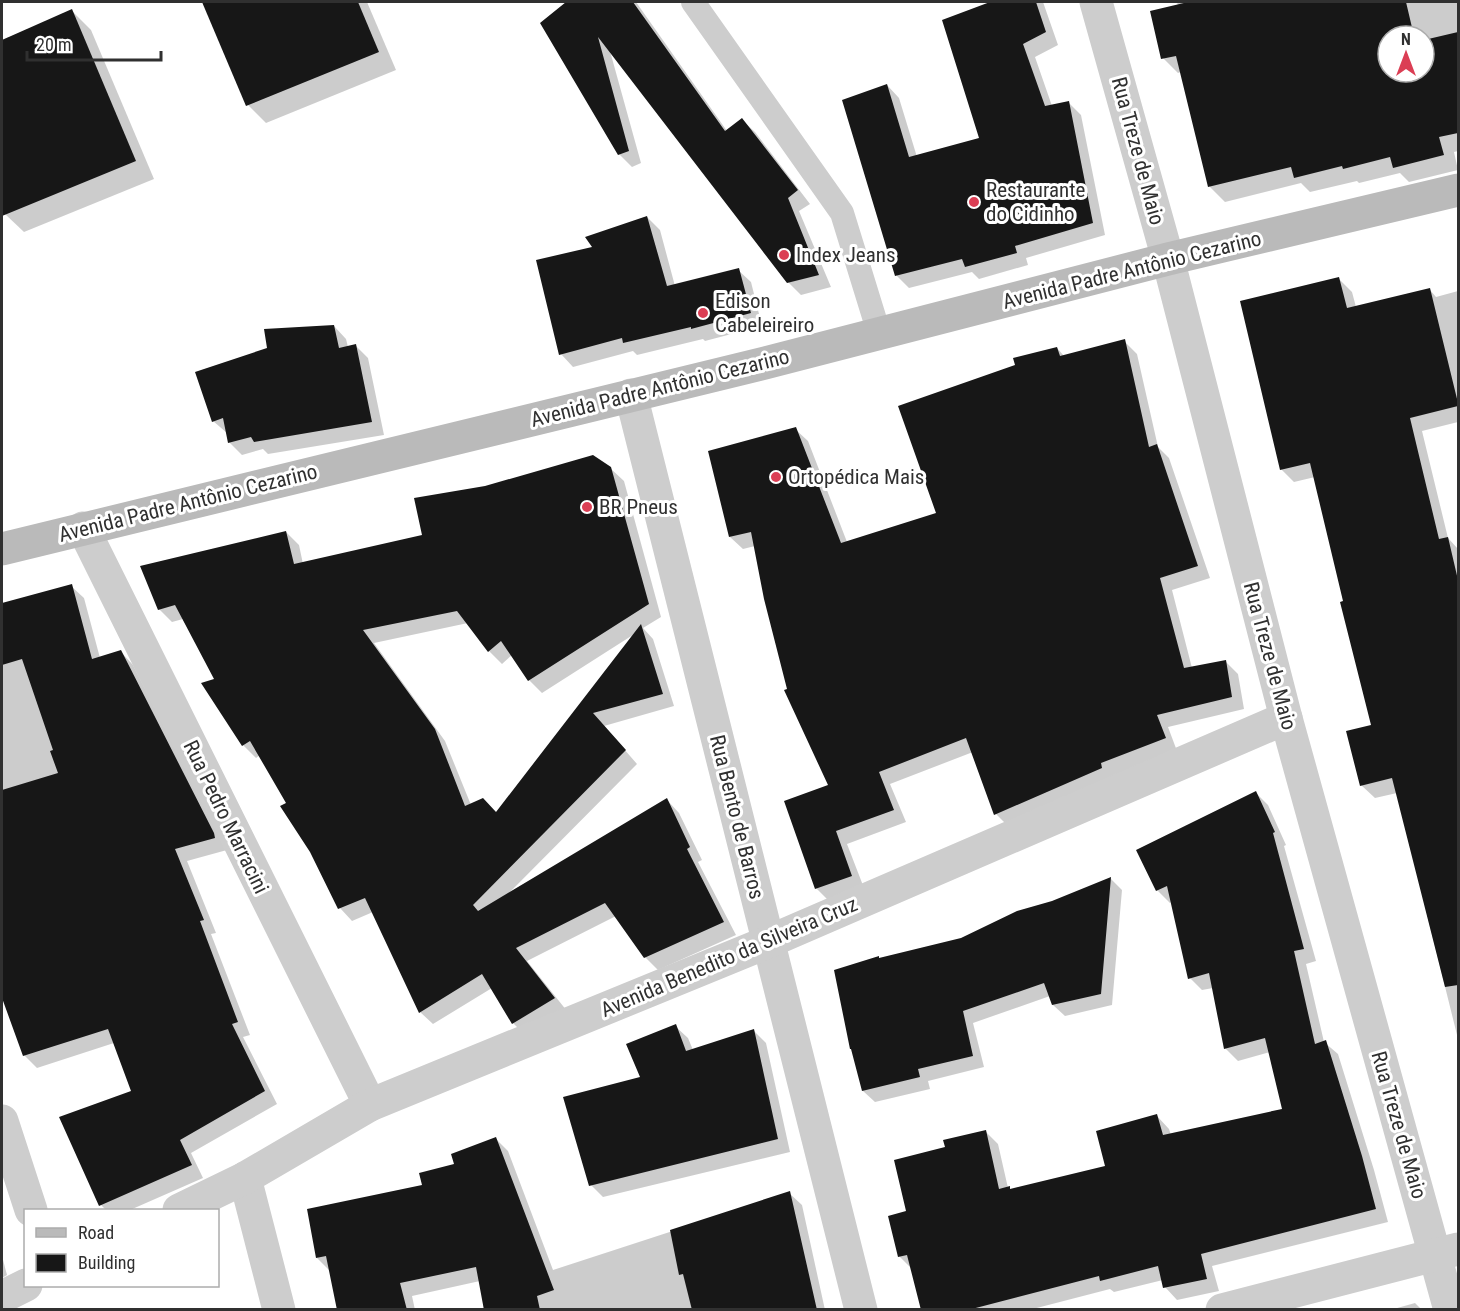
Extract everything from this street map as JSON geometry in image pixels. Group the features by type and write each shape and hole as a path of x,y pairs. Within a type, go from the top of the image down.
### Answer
{"street":[{"name":"Rua Treze de Maio","path":"1096,2 1168,259 1286,718 1447,1252 1450,1310"},
{"name":"Avenida Padre Antônio Cezarino","path":"2,549 631,395 1168,259 1458,190"},
{"name":"Rua Bento de Barros","path":"631,395 861,1310"},
{"name":"Rua Pedro Marracini","path":"83,528 370,1106"},
{"name":"Avenida Benedito da Silveira Cruz","path":"181,1209 245,1178 370,1106 768,942 1286,718"},
{"path":"2,1121 31,1209"},
{"path":"245,1178 279,1310"},
{"path":"1221,1310 1447,1252"},
{"path":"2,1297 24,1286"}],"lane":[{"path":"693,2 842,213 879,333"}],"building":[{"path":"202,2 358,2 379,52 246,106"},
{"path":"566,2 633,2 725,131 742,118 798,190 788,198 819,275 787,283 598,37 629,151 618,155 540,23"},
{"path":"990,2 1036,2 1046,32 1023,44 1045,106 1069,101 1093,223 1015,246 1017,253 965,267 962,259 895,276 842,100 887,84 909,157 979,138 942,20"},
{"path":"1188,2 1406,2 1411,24 1376,24 1376,84 1436,84 1436,37 1458,32 1458,133 1439,137 1444,155 1393,168 1390,157 1294,178 1291,167 1208,187 1176,56 1161,59 1150,11"},
{"path":"72,9 136,161 2,216 2,40"},
{"path":"647,216 667,286 739,268 751,313 691,329 691,327 623,343 622,338 559,355 536,260 592,247 585,237"},
{"path":"1339,277 1347,308 1430,288 1458,403 1458,406 1410,418 1439,539 1448,537 1458,580 1458,985 1445,987 1392,778 1360,786 1346,731 1371,725 1340,602 1343,601 1310,463 1280,470 1240,301"},
{"path":"334,325 339,348 356,344 372,422 254,442 251,437 228,443 223,418 212,422 195,372 267,348 264,329"},
{"path":"1125,339 1149,447 1157,444 1198,566 1160,578 1184,668 1226,660 1232,697 1157,715 1166,738 1101,763 1102,768 994,815 966,738 879,772 894,810 836,831 852,876 815,889 784,801 828,785 784,690 787,689 764,599 751,532 729,537 708,451 796,427 841,543 936,513 898,406 1015,365 1013,358 1057,347 1060,356"},
{"path":"593,455 611,467 649,604 528,681 501,641 488,652 457,611 363,630 435,729 465,806 483,798 496,812 641,624 663,694 593,713 626,750 473,905 478,911 667,798 690,847 687,849 724,922 644,958 605,903 516,948 555,998 512,1024 482,974 419,1013 365,898 338,909 310,852 280,806 286,803 250,741 242,746 201,683 214,679 175,605 158,610 140,566 286,531 294,564 422,535 414,498 485,486"},
{"path":"72,584 92,659 121,650 214,833 215,838 175,849 204,920 200,921 238,1022 232,1024 265,1091 180,1140 192,1165 99,1206 59,1117 131,1091 108,1029 23,1056 2,998 2,790 58,773 50,751 53,750 22,659 2,665 2,603"},
{"path":"1256,791 1275,832 1273,833 1304,949 1294,951 1315,1044 1326,1040 1376,1209 1201,1254 1207,1279 1163,1288 1158,1266 1100,1281 1099,1276 968,1310 921,1310 907,1255 898,1257 888,1216 906,1211 894,1160 945,1147 943,1140 986,1130 999,1189 1010,1186 1010,1189 1105,1166 1096,1131 1157,1114 1163,1135 1282,1109 1265,1038 1224,1049 1209,973 1188,979 1167,886 1156,891 1136,850"},
{"path":"1111,877 1101,994 1052,1005 1044,983 963,1011 973,1056 918,1069 920,1077 862,1091 850,1049 834,970 879,956 879,958 961,938 1017,911 1052,901"},
{"path":"676,1024 686,1051 754,1029 778,1139 589,1186 563,1097 640,1077 626,1044"},
{"path":"496,1137 554,1290 537,1296 540,1310 484,1310 476,1267 400,1283 407,1310 337,1310 326,1256 316,1258 307,1209 422,1185 419,1173 454,1164 451,1154"},
{"path":"790,1191 817,1310 692,1310 683,1274 679,1275 670,1230"}],"place":[{"name":"Restaurante do Cidinho","path":"974,202"},
{"name":"Index Jeans","path":"784,255"},
{"name":"Edison Cabeleireiro","path":"703,313"},
{"name":"Ortopédica Mais","path":"776,477"},
{"name":"BR Pneus","path":"587,507"}]}
